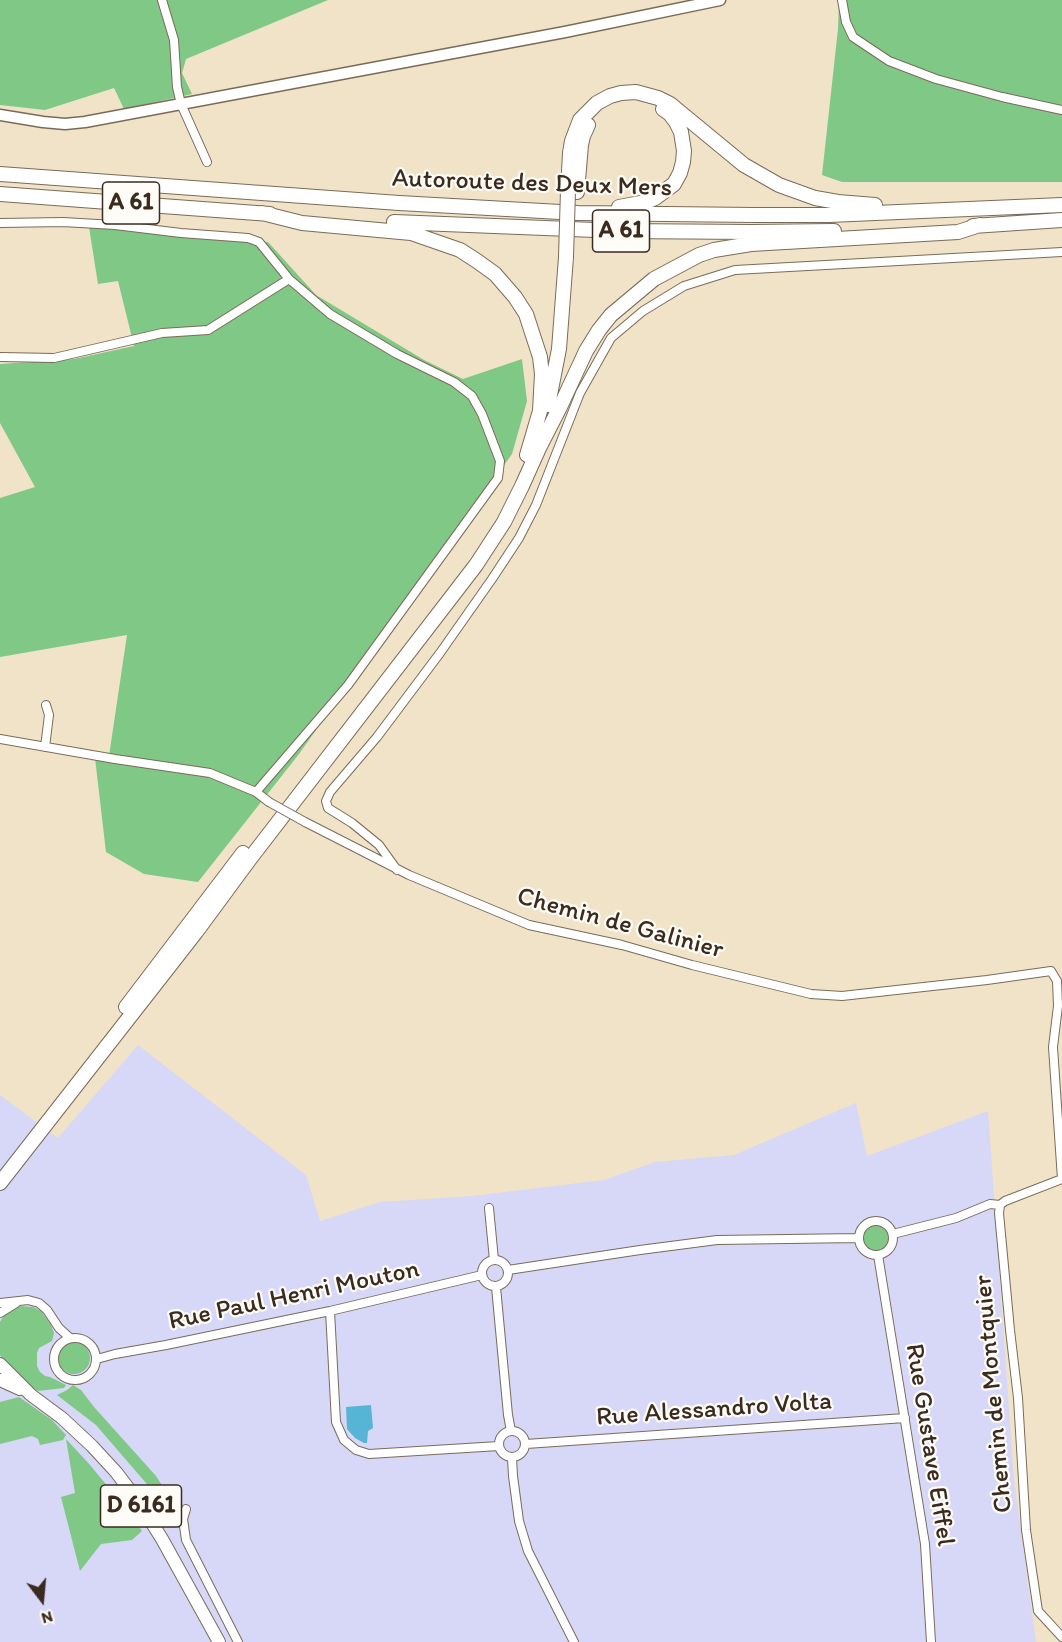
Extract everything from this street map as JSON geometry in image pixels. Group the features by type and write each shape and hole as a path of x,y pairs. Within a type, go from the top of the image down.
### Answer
{"highway":[{"path":"573,191 570,153 580,120 597,103 610,96 636,92 670,104 744,165 779,185 815,198 838,202 915,205 936,211"},
{"path":"0,1183 190,941 249,860 476,565 504,522 522,486 542,429 554,380 569,258 573,191 583,136 591,120 602,109 619,101 641,101 662,108 676,122 683,141 683,162 674,184 665,192 646,202 623,207 599,207 578,213"},
{"name":"Autoroute des Deux Mers","path":"0,174 399,203 578,213 764,215 1062,205"},
{"name":"Autoroute des Deux Mers","path":"0,194 419,224 620,231 762,232 1062,220"},
{"path":"262,213 302,224 411,232 460,250 495,274 526,314 540,357 542,374 540,411 534,450"},
{"path":"0,1170 220,882 295,789 458,577 500,514 560,407 586,351 599,330 625,302 667,270 699,255 731,247 958,232 980,225"}],"main road":[{"path":"0,115 43,123 85,122 565,32 720,0"},
{"name":"D 6161","path":"0,1364 31,1395 62,1418 116,1472 162,1539 219,1642"},
{"name":"D 6161","path":"0,1380 31,1395"}],"street":[{"path":"162,0 174,40 177,87 181,104 207,162"},
{"path":"842,0 846,22 853,37 889,61 936,79 1002,98 1062,110"},
{"path":"0,223 63,222 115,225 248,238 259,242 290,279 330,314 398,354 454,382 472,396 482,414 500,461 498,478 348,685 256,792"},
{"path":"397,870 380,845 328,808 326,801 330,792 377,737 440,653 519,538 536,505 580,393 611,338 643,311 684,286 735,270 1062,252"},
{"path":"0,357 54,358 162,333 208,330 290,279"},
{"path":"45,747 49,716 46,705"},
{"name":"Chemin de Galinier","path":"0,739 210,773 256,792 305,822 397,870 529,925 622,945 811,994 842,996 1051,971 1057,981 1058,1006 1053,1047 1062,1179"},
{"path":"893,1234 956,1218 990,1204 1000,1205 1012,1198 1062,1179"},
{"name":"Chemin de Montquier","path":"1000,1205 1018,1398 1026,1530 1031,1565 1038,1611 1062,1637"},
{"path":"489,1208 494,1260"},
{"path":"874,1221 886,1224 891,1228 893,1234 892,1246 878,1256 862,1249 858,1238 863,1226 874,1221"},
{"path":"508,1270 717,1240 858,1238"},
{"name":"Rue Gustave Eiffel","path":"878,1256 925,1544 931,1642"},
{"path":"494,1260 505,1264 508,1270 509,1275 505,1283 496,1287 487,1284 482,1275 485,1265 494,1260"},
{"name":"Rue Paul Henri Mouton","path":"96,1357 183,1342 330,1311 482,1275"},
{"path":"496,1287 511,1431"},
{"path":"0,1302 28,1300 39,1303 70,1338"},
{"path":"0,1313 20,1301"},
{"path":"330,1311 336,1422 344,1440 356,1450 369,1454 499,1446"},
{"path":"59,1328 60,1344"},
{"path":"79,1337 86,1340 91,1344 96,1357 93,1371 77,1380 65,1378 54,1363 55,1350 64,1340 70,1338 79,1337"},
{"name":"Rue Alessandro Volta","path":"526,1444 904,1418"},
{"path":"511,1431 521,1434 526,1444 522,1454 512,1458 503,1454 499,1446 502,1436 511,1431"},
{"path":"512,1458 519,1521 528,1551 574,1642"},
{"path":"186,1509 183,1519 186,1540 238,1642"}],"shaded area":[{"path":"138,1045 306,1175 320,1221 380,1202 472,1196 604,1180 655,1162 734,1155 856,1103 867,1156 988,1111 1014,1480 1036,1642 0,1642 0,1095 58,1138"}],"green space":[{"path":"0,0 328,0 186,59 182,73 192,94 124,109 114,88 45,110 0,105"},
{"path":"839,0 1062,0 1062,182 842,182 822,175 838,29"},
{"path":"89,227 268,242 316,295 424,360 463,379 522,359 527,401 512,454 299,754 198,882 144,874 106,852 95,758 109,756 127,635 0,657 0,498 35,487 0,423 0,364 74,359 134,346 118,281 98,284"},
{"path":"876,1225 885,1229 889,1238 885,1247 876,1251 867,1247 863,1238 867,1229"},
{"path":"20,1306 33,1307 41,1311 51,1325 54,1333 52,1341 39,1348 37,1366 45,1376 66,1385 64,1388 38,1391 3,1361 0,1355 0,1322 5,1313"},
{"path":"74,1342 85,1347 90,1358 85,1369 74,1374 63,1369 58,1358 63,1347"},
{"path":"73,1385 81,1390 156,1476 180,1513 176,1525 146,1483 96,1425 57,1395"},
{"path":"19,1397 52,1420 66,1435 63,1440 40,1445 38,1439 32,1436 0,1444 0,1402"},
{"path":"66,1439 90,1465 142,1531 132,1540 101,1544 80,1571 61,1497 75,1493"}],"water":[{"path":"371,1405 373,1428 368,1431 367,1443 364,1443 355,1438 347,1429 346,1407"}]}
